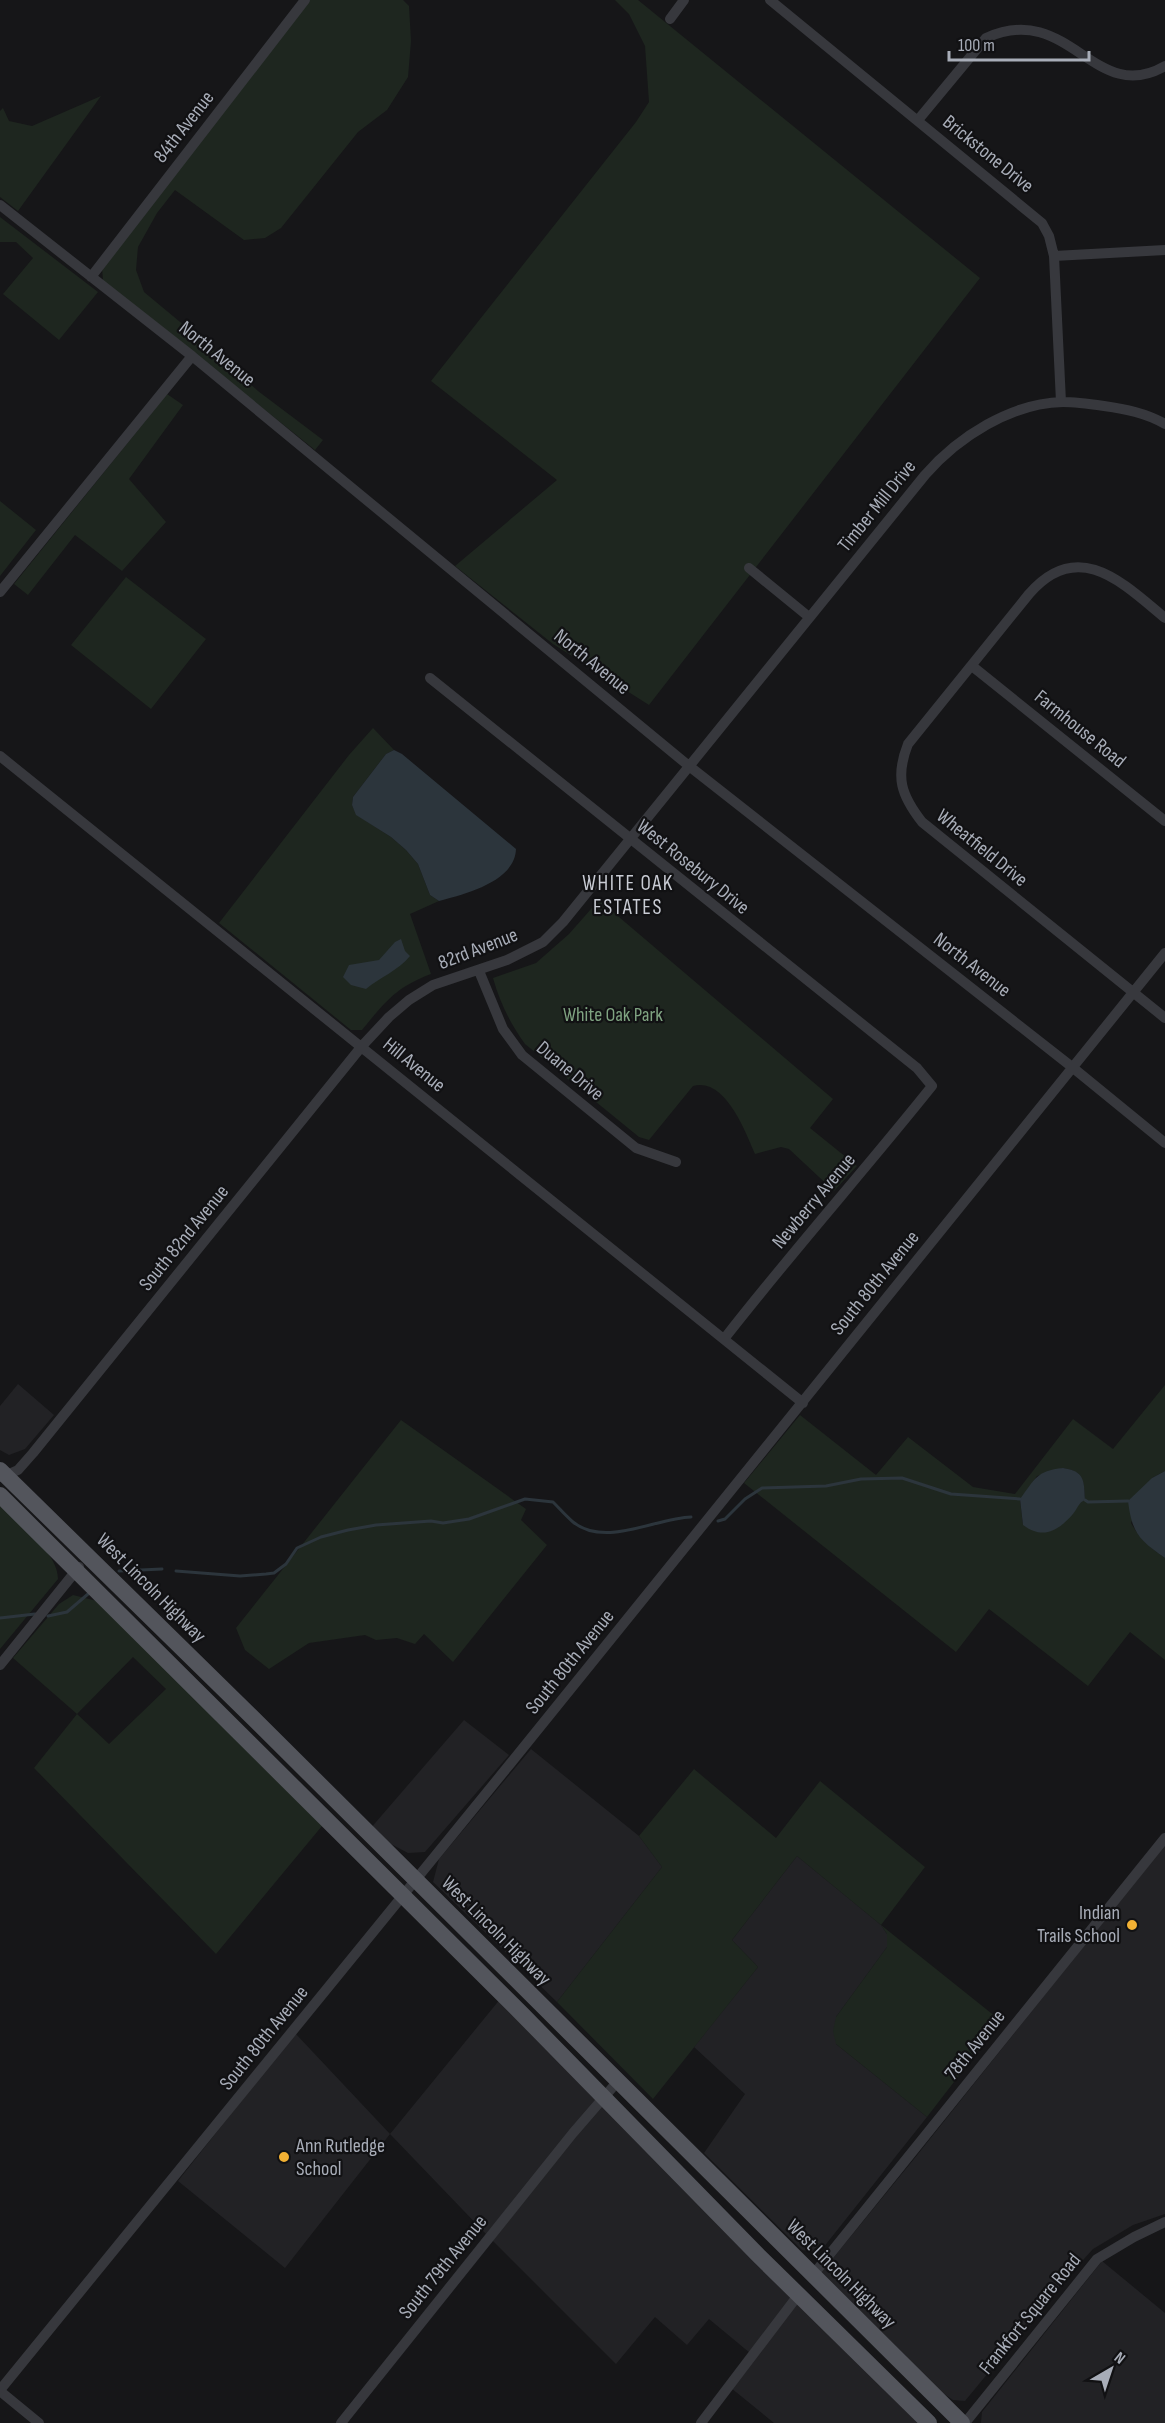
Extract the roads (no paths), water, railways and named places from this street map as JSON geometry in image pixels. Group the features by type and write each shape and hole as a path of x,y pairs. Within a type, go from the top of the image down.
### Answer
{"main road":[{"name":"West Lincoln Highway","path":"1,1475 87,1554 964,2423"},
{"name":"West Lincoln Highway","path":"0,1495 604,2097 734,2231 929,2423"},
{"path":"734,2231 781,2261 805,2280 810,2279 813,2275"}],"street":[{"name":"84th Avenue","path":"91,277 305,0"},
{"path":"670,19 684,0"},
{"name":"Brickstone Drive","path":"770,0 1042,223 1049,236 1054,256 1061,402"},
{"path":"918,120 986,38 1001,28 1020,23 1034,24 1066,35 1095,60 1130,74 1153,73 1165,66"},
{"name":"North Avenue","path":"0,206 192,356 689,766 1072,1067 1165,1143"},
{"path":"1054,256 1165,250"},
{"path":"0,592 192,356"},
{"name":"Timber Mill Drive","path":"689,766 809,616 925,475 945,454 980,429 1007,415 1061,402 1124,408 1165,424"},
{"path":"749,568 809,616"},
{"name":"Wheatfield Drive","path":"1165,618 1113,577 1088,568 1067,569 1051,575 1034,588 908,744 901,761 901,786 910,807 922,822 1165,1018"},
{"name":"Farmhouse Road","path":"972,666 1165,821"},
{"name":"West Rosebury Drive","path":"430,678 917,1068 932,1086"},
{"name":"Hill Avenue","path":"0,756 803,1403"},
{"name":"82rd Avenue","path":"362,1046 389,1017 409,1000 433,986 507,960 543,942 563,922 689,766"},
{"name":"South 80th Avenue","path":"0,2390 803,1403 1165,953"},
{"name":"Duane Drive","path":"479,971 503,1029 522,1055 636,1148 676,1162"},
{"name":"South 82nd Avenue","path":"1,1475 18,1470 33,1453 362,1046"},
{"name":"Newberry Avenue","path":"724,1339 932,1086"},
{"path":"0,1665 77,1570 87,1554"},
{"name":"78th Avenue","path":"813,2275 1165,1838"},
{"name":"South 79th Avenue","path":"341,2423 573,2133 618,2081"},
{"name":"Frankfort Square Road","path":"964,2423 1098,2259 1134,2237 1165,2222"},
{"path":"701,2423 799,2294"},
{"path":"0,2390 39,2423"}],"waterway":[{"path":"718,1521 725,1519 745,1499 762,1488 826,1486 861,1479 902,1478 951,1494 1020,1499"},
{"path":"176,1571 240,1576 274,1573 286,1564 297,1548 321,1537 376,1525 431,1521 443,1523 469,1519 525,1499 553,1502 573,1522 586,1529 600,1532 631,1530 691,1517"},
{"path":"1085,1500 1088,1502 1128,1501"},
{"path":"119,1571 162,1569"},
{"path":"48,1616 67,1612 88,1594"},
{"path":"0,1618 35,1614"}],"place":[{"name":"Indian Trails School","path":"1132,1925"},
{"name":"Ann Rutledge School","path":"284,2157"}],"district":[{"name":"WHITE OAK ESTATES","path":"628,895"}],"park label":[{"name":"White Oak Park","path":"613,1015"}]}
